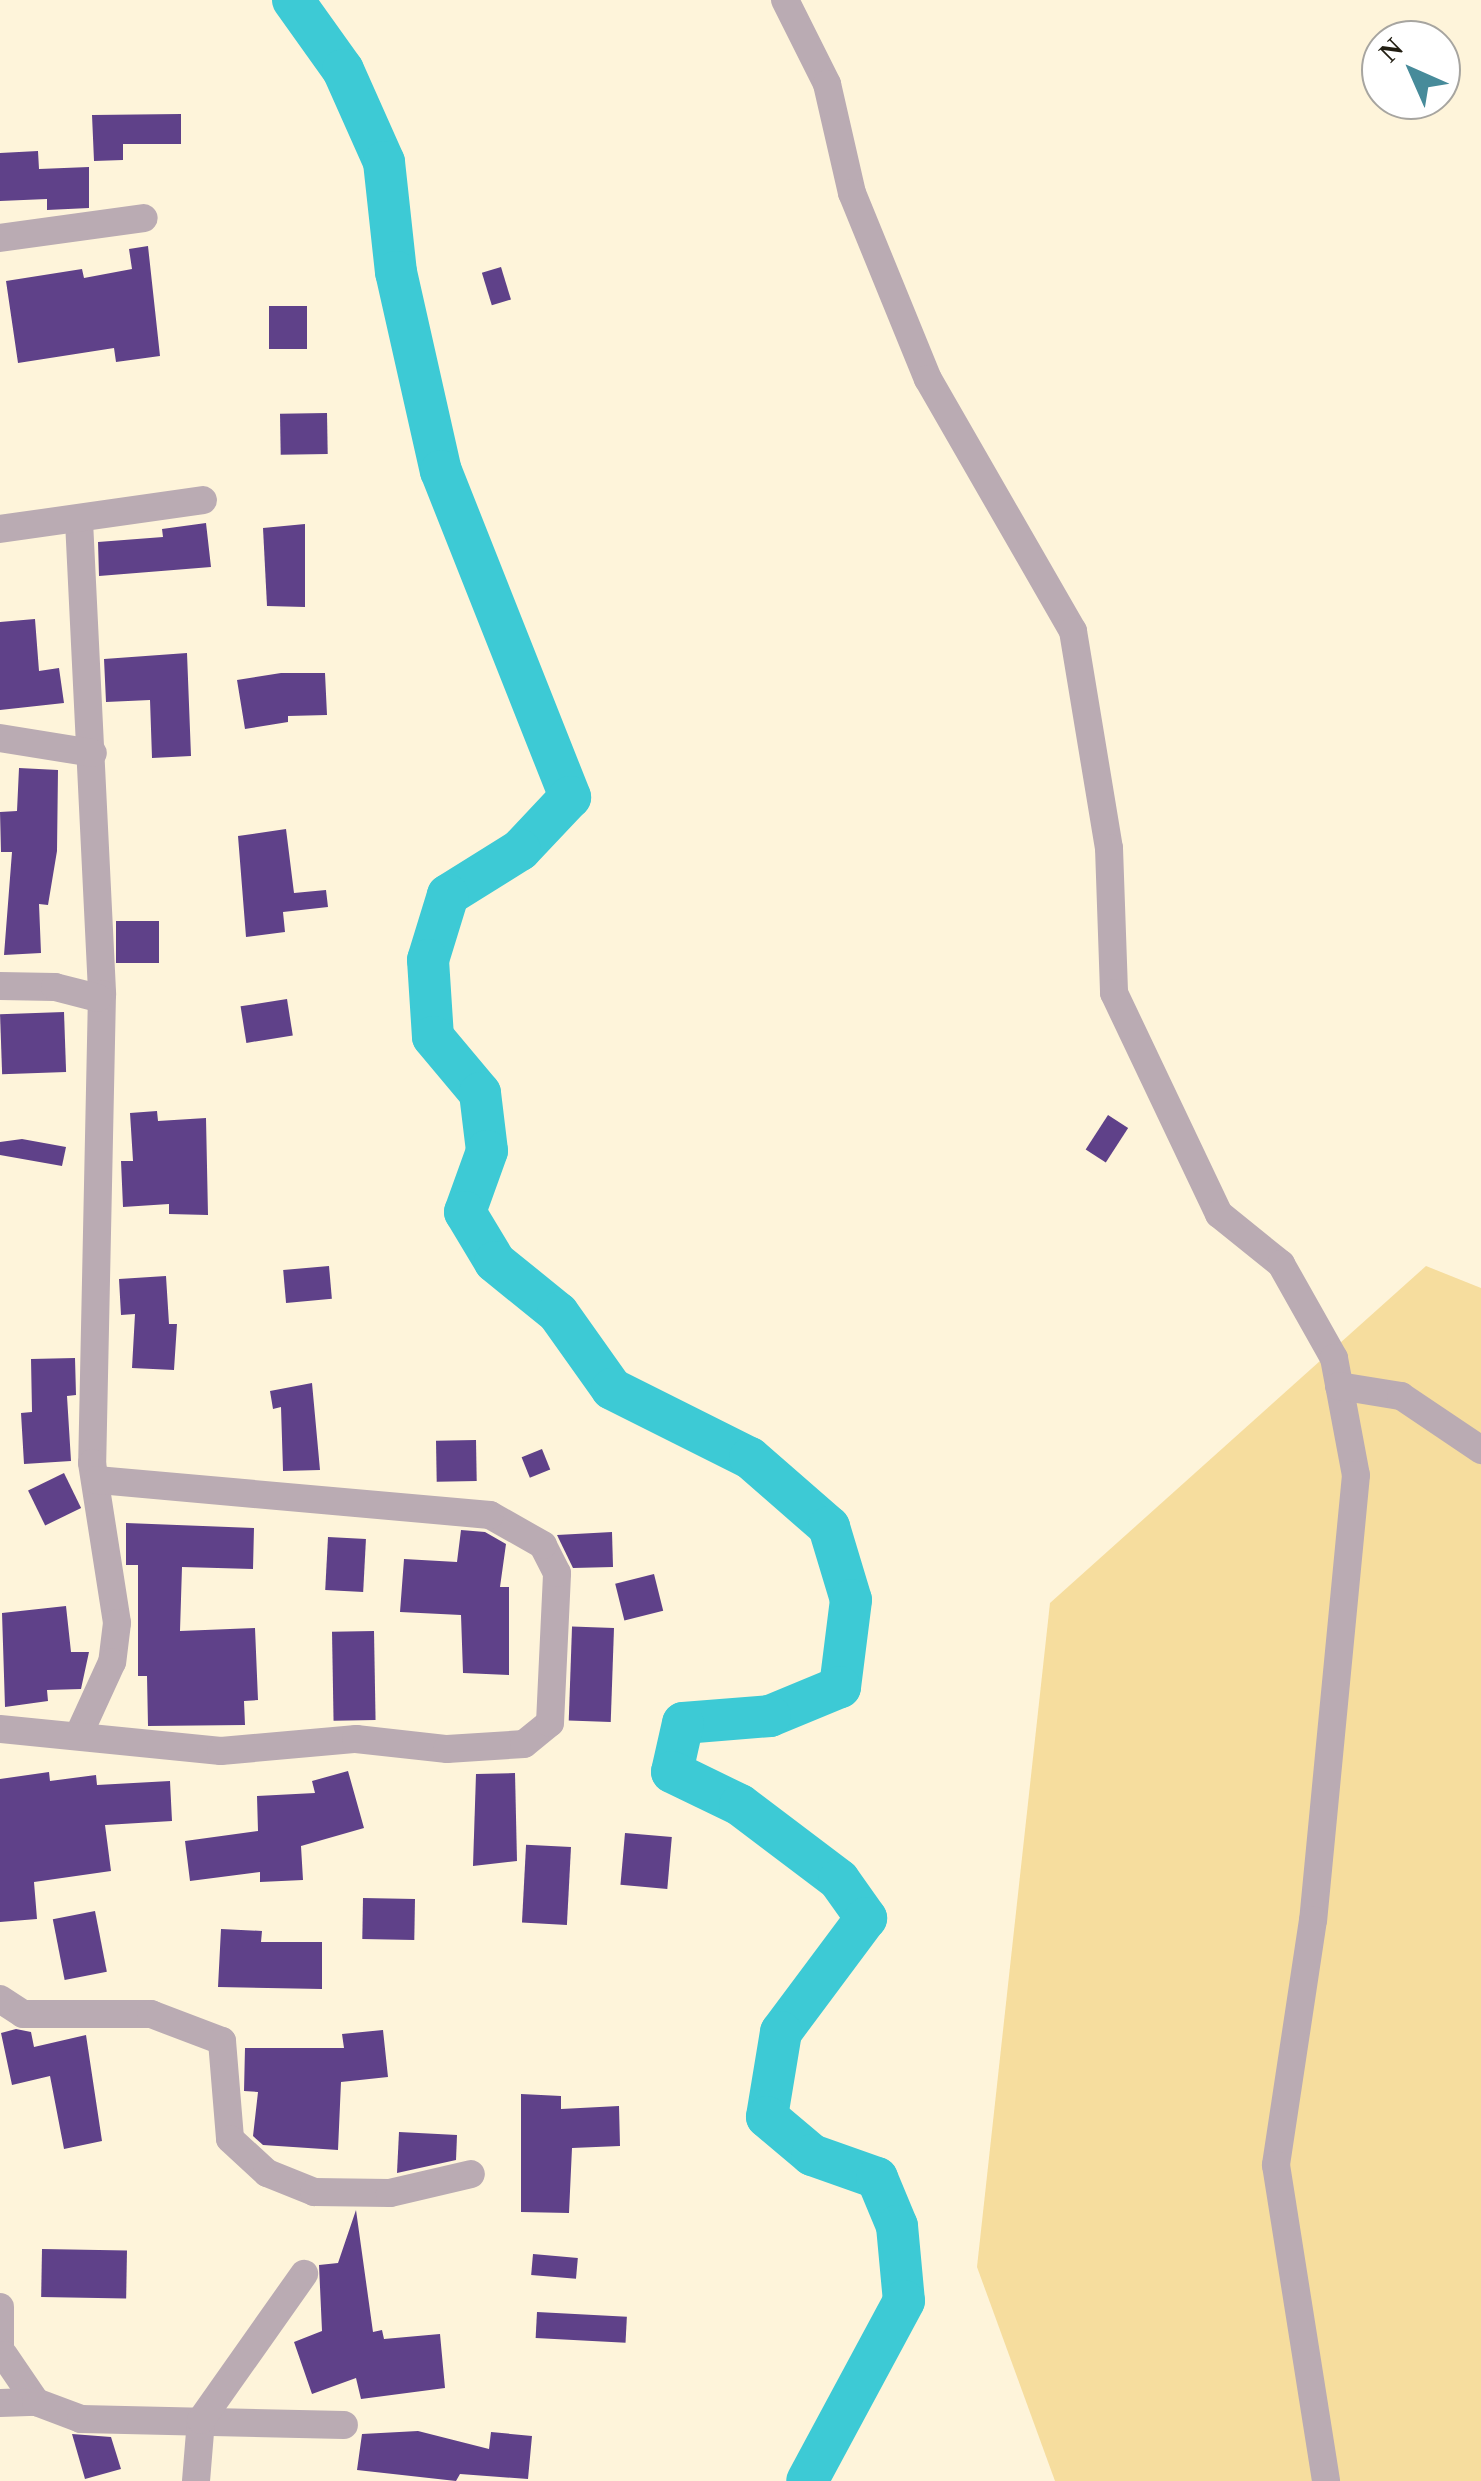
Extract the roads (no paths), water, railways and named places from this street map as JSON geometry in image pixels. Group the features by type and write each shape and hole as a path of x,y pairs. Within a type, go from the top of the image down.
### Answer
{"street":[{"path":"786,0 826,84 852,193 928,379 1073,630 1109,848 1114,994 1219,1214 1281,1264 1334,1358 1356,1475 1343,1650 1276,2165 1326,2481"},
{"path":"0,238 144,218"},
{"path":"0,529 79,521 204,500"},
{"path":"79,521 93,752 98,998 92,1463 98,1480 116,1624 112,1662 80,1732"},
{"path":"0,738 93,752"},
{"path":"0,986 55,987 98,998"},
{"path":"1339,1386 1401,1396 1481,1450"},
{"path":"0,1728 80,1732 220,1751 356,1739 467,1748 524,1744 541,1734 556,1699 557,1573 543,1544 490,1515 98,1480"},
{"path":"0,1999 23,2014 151,2014 222,2041 230,2139 267,2173 314,2192 390,2192 471,2174"},
{"path":"196,2481 202,2420 304,2274"},
{"path":"0,2307 2,2357 36,2402"},
{"path":"0,2403 36,2402 81,2420 344,2425"}],"waterway":[{"path":"293,0 343,70 384,162 396,272 441,471 570,797 520,850 448,895 428,960 433,1037 480,1093 487,1151 465,1212 495,1262 558,1313 612,1389 750,1458 829,1527 851,1600 840,1687 770,1716 683,1723 672,1772 740,1805 839,1880 866,1918 781,2032 767,2117 812,2155 877,2178 897,2226 904,2301 807,2481"}]}
